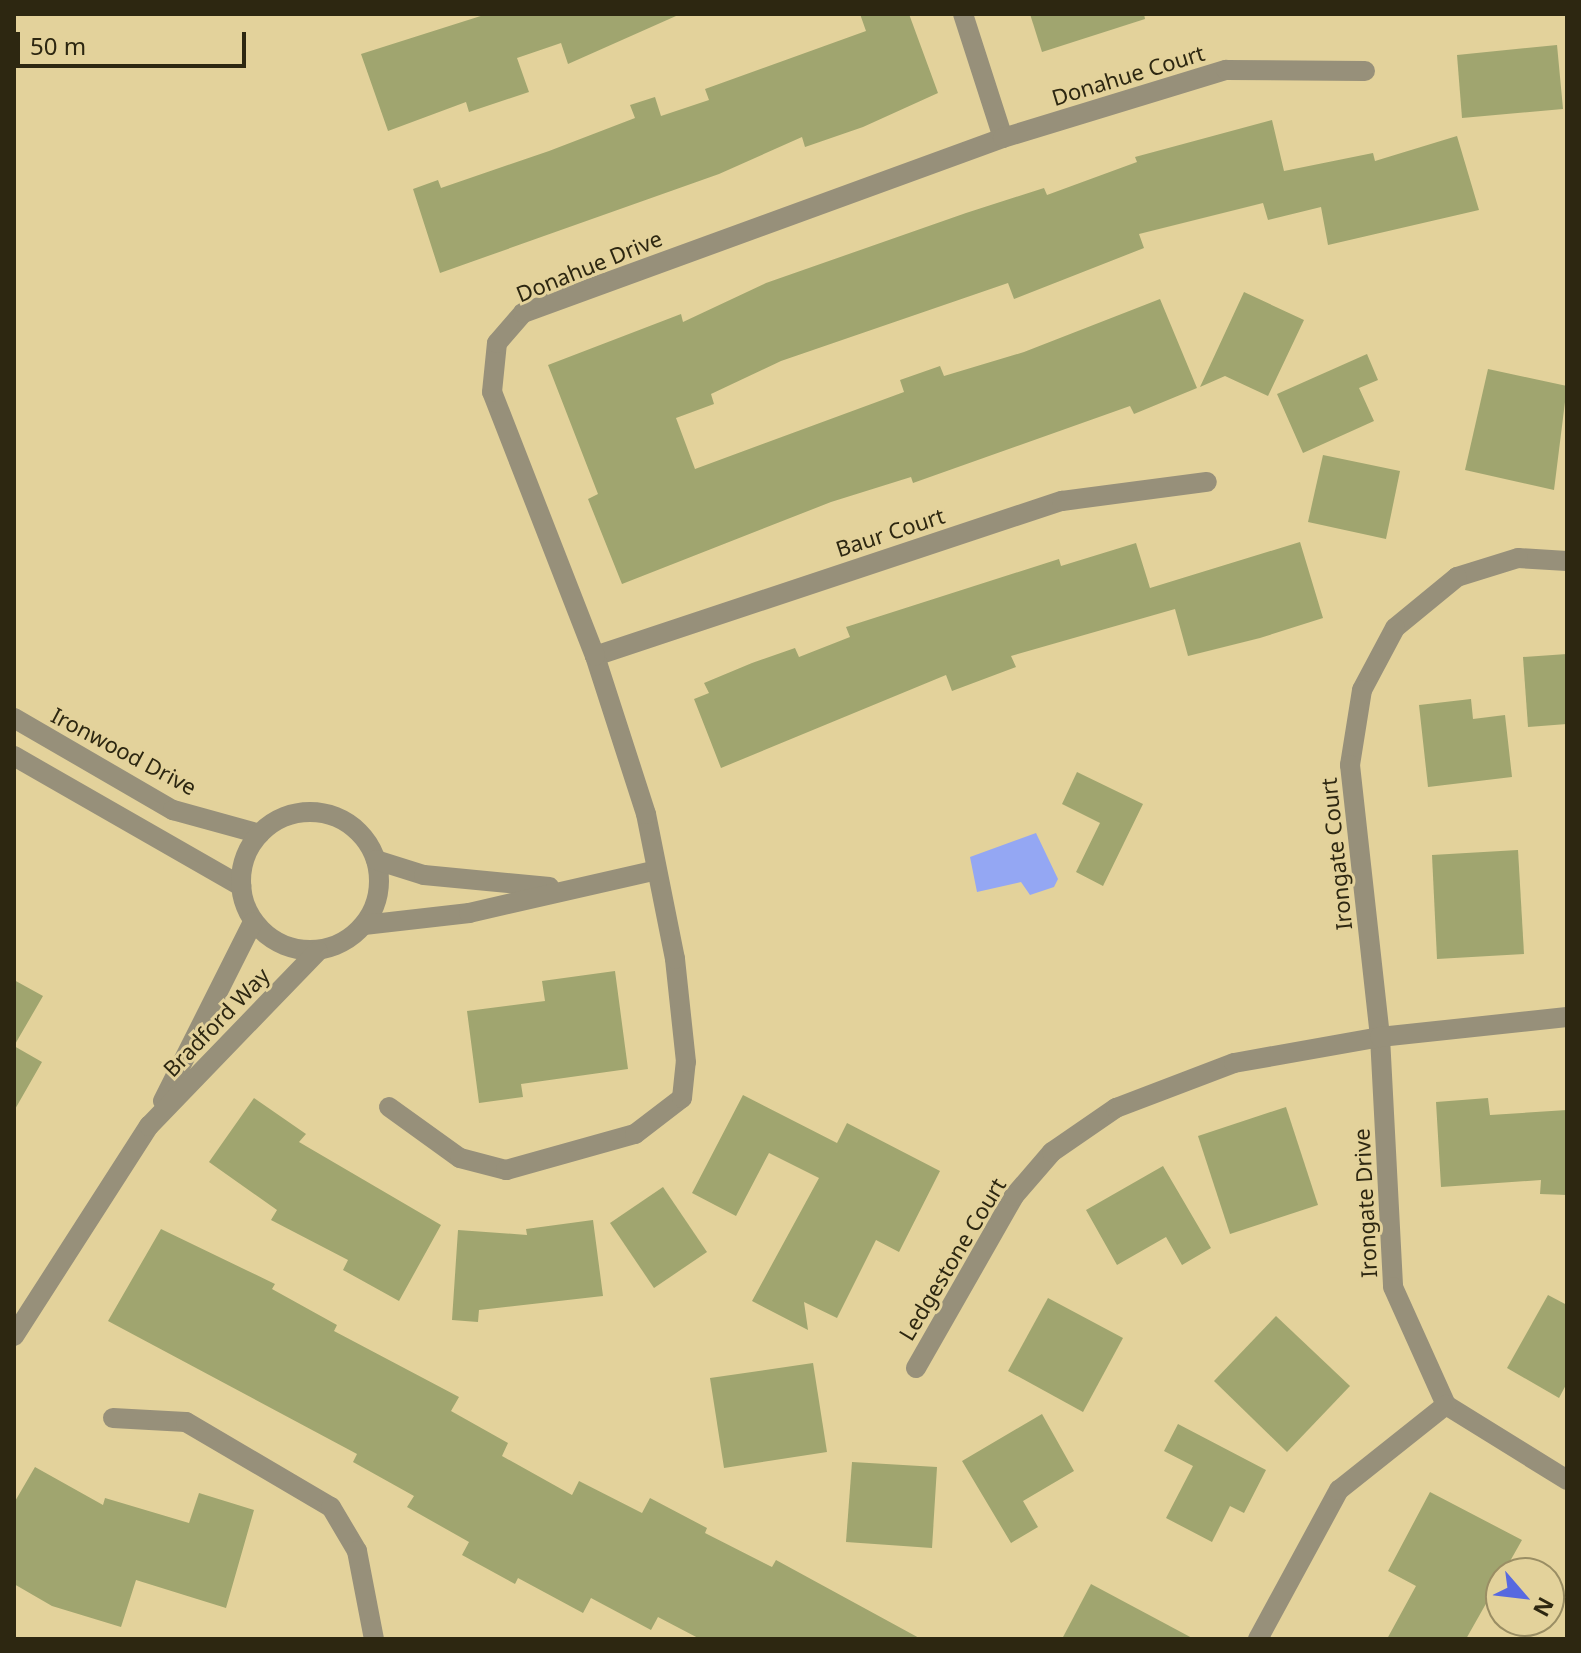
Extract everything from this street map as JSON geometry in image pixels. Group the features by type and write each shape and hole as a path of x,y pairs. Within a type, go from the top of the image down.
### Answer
{"street":[{"path":"963,14 1003,138"},
{"name":"Donahue Court","path":"1003,138 1226,70 1365,71"},
{"name":"Donahue Drive","path":"389,1107 460,1158 506,1170 635,1134 664,1119 682,1098 686,1062 656,870 595,656 492,392 497,343 523,313 1003,138"},
{"name":"Baur Court","path":"595,656 1062,501 1207,482"},
{"name":"Irongate Court","path":"1380,1037 1350,765 1362,690 1395,628 1457,577 1518,558 1567,561"},
{"name":"Ironwood Drive","path":"14,718 173,810 260,834"},
{"path":"14,756 241,886"},
{"path":"364,925 378,893 376,860 360,833 330,815 293,814 260,834 241,886 253,922 283,946 318,951 364,925 469,913 565,888 656,870"},
{"path":"376,860 424,875 565,888"},
{"name":"Bradford Way","path":"14,1336 149,1126 253,922"},
{"name":"Bradford Way","path":"149,1126 318,951"},
{"name":"Ledgestone Court","path":"916,1368 1014,1196 1052,1152 1116,1108 1234,1063 1380,1037 1567,1017"},
{"name":"Irongate Drive","path":"1380,1037 1393,1287 1446,1405"},
{"path":"1258,1639 1339,1490 1446,1405 1567,1480"},
{"path":"113,1418 186,1422 331,1507 357,1551 374,1639"}],"water":[{"path":"1036,833 1058,879 1054,887 1030,895 1021,882 977,892 970,857"}],"building":[{"path":"487,14 676,16 568,64 561,43 517,58 529,92 469,112 466,102 388,131 361,54"},
{"path":"860,14 909,14 938,93 863,127 805,147 802,137 719,174 440,273 413,189 438,180 441,188 549,151 635,118 630,105 655,97 661,116 709,100 705,89 866,31"},
{"path":"1030,14 1144,14 1145,19 1042,52"},
{"path":"1557,45 1563,109 1462,118 1457,55"},
{"path":"1272,120 1284,171 1373,153 1375,161 1457,136 1479,210 1328,245 1321,207 1268,220 1263,203 1139,234 1144,248 1014,299 1008,283 781,361 711,394 714,404 676,418 695,469 904,392 900,380 940,366 944,376 1024,352 1160,299 1197,388 1134,414 1130,406 913,483 911,477 831,502 622,584 588,499 598,494 548,365 681,314 683,322 766,283 966,213 1044,188 1047,195 1137,162 1135,157"},
{"path":"1244,292 1304,320 1268,396 1225,376 1200,387"},
{"path":"1367,354 1378,380 1359,388 1374,421 1303,453 1277,394"},
{"path":"1488,369 1567,386 1554,490 1465,470"},
{"path":"1323,455 1400,471 1386,539 1308,522"},
{"path":"1300,542 1323,618 1260,638 1188,656 1175,609 1011,656 1016,667 952,691 946,675 721,768 694,699 709,693 704,683 752,663 795,648 799,657 850,637 846,627 1059,559 1061,566 1136,543 1150,588"},
{"path":"1567,654 1567,724 1528,727 1523,657"},
{"path":"1471,699 1473,719 1505,715 1512,777 1428,787 1419,705"},
{"path":"1077,772 1143,804 1103,886 1076,872 1100,823 1062,804"},
{"path":"1518,850 1524,954 1437,959 1432,855"},
{"path":"615,971 628,1069 521,1084 523,1097 479,1103 467,1011 545,1001 542,981"},
{"path":"14,980 43,996 14,1046"},
{"path":"14,1046 42,1062 14,1111"},
{"path":"743,1095 837,1143 847,1123 940,1171 899,1252 876,1240 837,1318 804,1302 808,1330 752,1301 819,1178 769,1153 736,1216 692,1193"},
{"path":"254,1098 306,1134 299,1142 441,1225 399,1301 343,1270 348,1260 271,1220 277,1210 209,1162"},
{"path":"1488,1098 1490,1115 1567,1110 1567,1195 1540,1194 1541,1180 1441,1187 1436,1102"},
{"path":"1286,1107 1318,1205 1230,1234 1198,1136"},
{"path":"1163,1166 1211,1248 1182,1265 1166,1237 1117,1265 1086,1210"},
{"path":"663,1187 707,1252 654,1288 610,1223"},
{"path":"593,1220 603,1296 479,1310 478,1322 452,1320 458,1230 527,1235 526,1229"},
{"path":"161,1229 275,1284 272,1289 337,1325 334,1331 459,1397 451,1411 508,1443 502,1456 572,1495 579,1481 642,1513 650,1498 707,1528 705,1533 772,1567 776,1560 921,1639 700,1639 658,1617 651,1630 591,1598 583,1613 518,1578 515,1584 462,1555 469,1542 407,1507 414,1496 353,1462 357,1454 108,1321"},
{"path":"1548,1295 1567,1305 1567,1383 1559,1398 1507,1368"},
{"path":"1048,1298 1123,1338 1083,1412 1008,1371"},
{"path":"1276,1316 1350,1386 1287,1452 1214,1381"},
{"path":"813,1363 827,1452 724,1468 710,1378"},
{"path":"1042,1414 1074,1471 1023,1501 1038,1527 1011,1543 962,1461"},
{"path":"1178,1424 1266,1470 1244,1513 1230,1506 1212,1542 1166,1518 1193,1466 1164,1451"},
{"path":"852,1462 937,1467 932,1548 846,1542"},
{"path":"35,1467 103,1505 105,1498 189,1523 199,1493 254,1510 226,1608 136,1580 121,1627 52,1606 14,1584 14,1503"},
{"path":"1430,1492 1522,1540 1512,1557 1485,1557 1485,1605 1466,1639 1387,1639 1416,1586 1388,1571"},
{"path":"1091,1584 1194,1639 1062,1639"}]}
